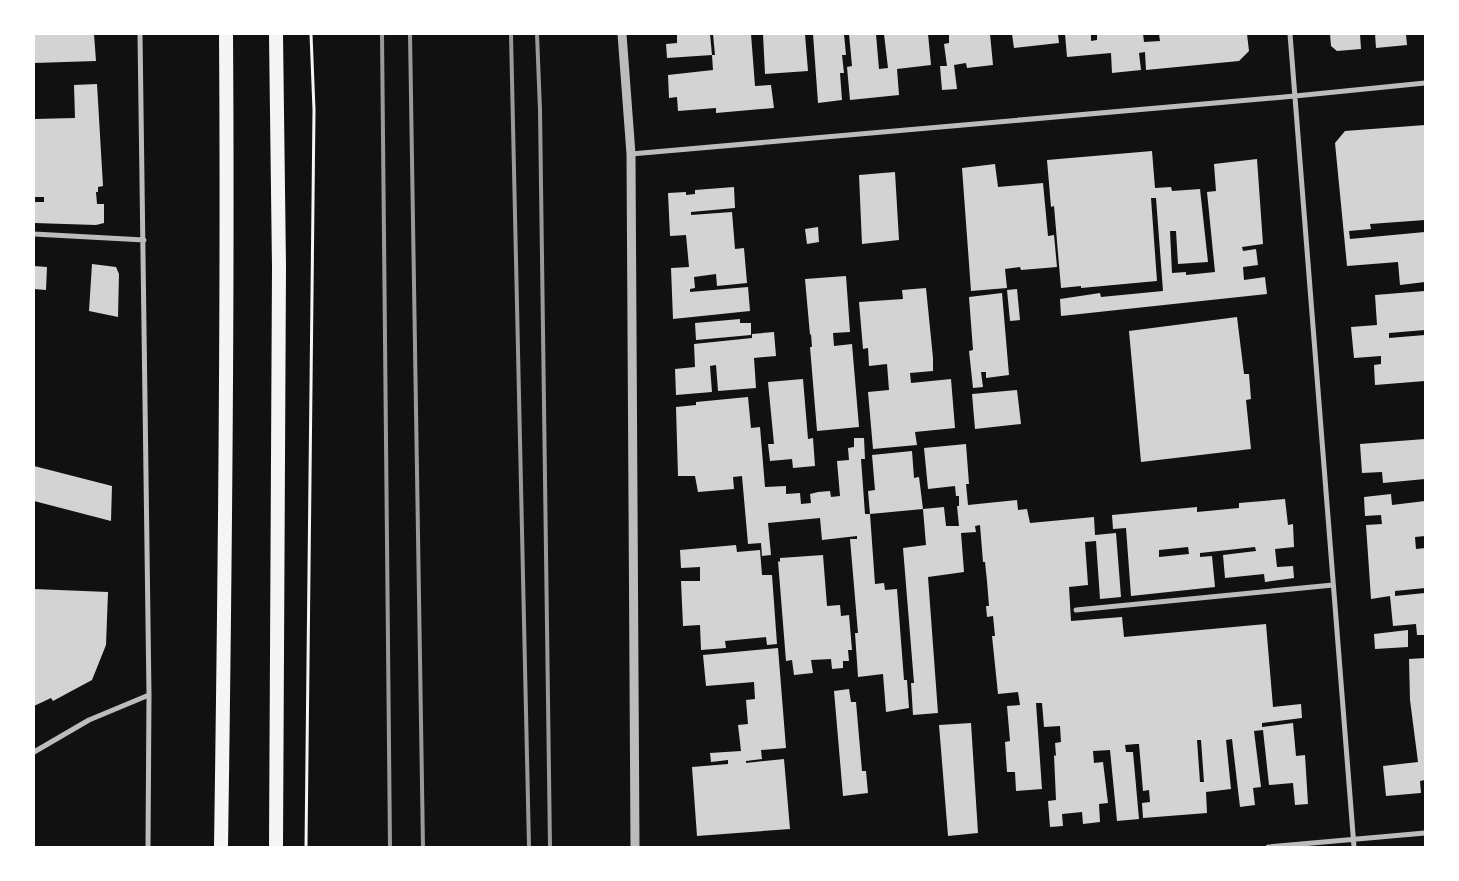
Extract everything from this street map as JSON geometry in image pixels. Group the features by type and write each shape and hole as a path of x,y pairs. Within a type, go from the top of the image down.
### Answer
{"highway":[{"path":"221,847 226,375 226,34"},
{"path":"276,34 279,266 276,847"}],"street":[{"path":"140,34 149,695 148,847"},
{"path":"622,34 631,154 635,847"},
{"path":"1290,34 1354,847"},
{"path":"631,154 1425,83"},
{"path":"34,234 144,240"},
{"path":"1076,610 1333,585"},
{"path":"34,752 89,720 149,695"},
{"path":"1268,847 1425,833"}],"path":[{"path":"306,847 314,120 311,34"}],"building":[{"path":"34,34 94,34 96,61 34,63"},
{"path":"677,34 710,34 712,55 667,58 666,44 677,43"},
{"path":"713,34 751,34 755,86 771,85 774,108 716,113 716,108 678,111 677,97 669,98 668,75 713,70 712,55 715,55"},
{"path":"763,34 805,34 808,71 765,74"},
{"path":"813,34 844,34 846,55 842,55 844,73 840,73 842,100 818,103"},
{"path":"849,34 876,34 879,69 888,68 884,34 928,34 931,65 897,69 899,95 850,100 847,67 852,66"},
{"path":"949,34 990,34 993,65 967,68 966,63 954,65 957,89 942,90 940,66 947,66 944,44 949,43"},
{"path":"1012,34 1058,34 1059,43 1014,48"},
{"path":"1065,34 1091,34 1091,41 1097,40 1097,34 1143,34 1144,42 1160,41 1159,34 1247,34 1249,51 1239,61 1146,70 1145,52 1139,53 1141,70 1112,73 1111,53 1067,57"},
{"path":"1330,34 1360,34 1361,49 1337,51 1331,46"},
{"path":"1375,34 1406,34 1407,45 1376,48"},
{"path":"97,84 103,186 98,187 98,192 96,192 97,204 104,204 104,223 96,225 34,223 34,202 44,202 44,197 34,197 34,119 75,118 74,85"},
{"path":"1425,125 1425,220 1370,224 1371,229 1349,231 1350,239 1425,232 1425,282 1400,285 1398,262 1347,266 1335,143 1345,131"},
{"path":"1152,151 1155,188 1171,187 1172,191 1200,189 1208,262 1178,264 1176,231 1170,231 1172,273 1186,272 1186,275 1215,272 1207,192 1216,191 1214,164 1257,159 1263,244 1242,247 1243,251 1256,249 1258,265 1243,267 1244,280 1265,277 1267,294 1061,316 1060,299 1100,293 1101,297 1163,291 1156,198 1151,198 1157,281 1061,288 1054,206 1051,207 1047,160"},
{"path":"995,164 998,187 1043,183 1048,236 1054,235 1057,267 1021,270 1020,267 1005,269 1007,288 971,291 962,168"},
{"path":"895,172 899,240 862,244 859,175"},
{"path":"734,187 735,208 691,212 691,215 732,212 735,249 744,248 747,283 717,286 716,274 694,277 695,288 690,289 690,292 748,287 750,311 673,319 671,268 689,267 686,235 670,236 668,193 686,192 686,195 695,194 695,190"},
{"path":"818,227 819,242 807,244 805,229"},
{"path":"92,264 116,267 119,274 118,317 89,311"},
{"path":"34,266 47,267 46,290 34,289"},
{"path":"846,276 850,332 833,333 834,346 852,344 859,427 817,431 810,347 812,347 811,334 805,279"},
{"path":"926,288 933,371 910,373 911,383 951,379 955,428 915,432 917,445 873,449 868,392 889,390 887,364 869,366 868,348 863,349 859,302 903,299 902,290"},
{"path":"1017,289 1020,320 1010,321 1007,290"},
{"path":"1425,291 1425,330 1389,333 1389,338 1425,335 1425,381 1375,385 1374,365 1381,364 1381,356 1354,358 1351,327 1377,325 1375,295"},
{"path":"1002,293 1009,375 986,378 986,372 981,372 983,387 973,388 969,351 973,350 969,297"},
{"path":"1237,317 1244,374 1249,374 1251,399 1246,400 1251,449 1141,462 1129,331"},
{"path":"740,319 740,323 751,323 751,335 696,340 695,323"},
{"path":"774,332 776,356 754,358 756,388 718,391 716,365 710,366 712,392 676,395 675,369 695,367 694,344 752,338 752,334"},
{"path":"803,379 808,439 813,438 815,466 793,468 792,459 770,461 768,444 774,444 768,382"},
{"path":"1017,390 1021,424 975,429 972,394"},
{"path":"748,397 751,428 760,427 765,487 786,486 786,494 800,493 801,504 811,503 810,494 818,492 830,491 831,497 840,496 837,461 849,460 848,448 854,447 854,438 864,438 865,459 861,459 865,514 870,514 875,584 884,583 885,590 897,589 904,680 907,680 909,708 886,712 883,674 858,677 855,633 858,633 850,539 857,539 857,536 822,540 820,518 768,523 771,555 762,556 761,543 748,544 742,476 733,477 734,489 698,492 695,476 678,476 676,407 696,405 696,402"},
{"path":"1425,439 1425,479 1383,483 1382,472 1362,473 1360,444"},
{"path":"966,444 969,484 966,484 968,505 1017,500 1018,510 1027,509 1030,523 1094,517 1095,535 1116,533 1121,597 1100,599 1096,541 1085,542 1088,585 1069,587 1071,621 1122,617 1124,637 1266,624 1273,707 1301,704 1302,718 1262,723 1262,727 1293,723 1296,756 1305,755 1308,804 1295,805 1293,783 1269,785 1263,730 1254,731 1261,787 1253,788 1255,805 1240,807 1232,739 1226,740 1231,789 1206,792 1207,813 1143,818 1142,803 1150,802 1149,790 1143,791 1139,744 1125,745 1126,752 1133,752 1139,819 1117,821 1110,750 1093,751 1094,763 1103,762 1108,803 1099,804 1100,822 1083,824 1082,812 1062,814 1063,826 1050,827 1048,801 1056,800 1054,755 1056,756 1055,743 1061,742 1060,726 1044,727 1042,703 1036,703 1042,789 1016,791 1015,772 1007,772 1005,742 1010,741 1007,706 1020,705 1018,692 998,694 992,636 995,636 993,616 987,617 986,606 989,606 980,525 975,526 976,532 961,533 964,572 928,577 938,713 913,715 911,683 914,683 903,548 926,545 923,509 944,507 946,526 959,526 957,506 959,506 959,496 956,496 955,486 928,489 924,448","holes":["1197,740 1201,740 1204,782 1200,782"]},
{"path":"912,451 914,478 919,477 923,509 870,514 868,491 875,490 872,455"},
{"path":"34,466 112,486 111,521 34,501"},
{"path":"1391,494 1392,505 1425,501 1425,536 1415,537 1416,549 1425,548 1425,588 1395,591 1395,596 1425,593 1425,635 1417,635 1416,624 1393,626 1390,596 1371,599 1366,525 1382,524 1381,515 1365,516 1364,497"},
{"path":"1285,499 1288,525 1293,524 1294,547 1275,549 1277,567 1293,566 1294,578 1265,582 1264,574 1225,578 1223,555 1256,551 1255,547 1200,553 1200,557 1212,556 1215,587 1131,596 1126,528 1113,529 1112,515 1197,507 1197,512 1239,508 1239,503","holes":["1188,547 1189,554 1159,557 1159,550"]},
{"path":"736,545 737,552 760,550 762,575 772,575 777,644 767,645 766,637 725,641 726,648 701,650 700,625 683,626 681,581 700,581 700,567 681,568 680,550"},
{"path":"823,555 827,606 840,605 841,616 849,615 852,650 848,650 849,661 843,661 843,668 832,669 831,659 811,660 813,673 794,675 792,660 786,661 778,561 780,562 780,558"},
{"path":"34,589 108,592 106,645 92,680 53,701 51,698 34,706"},
{"path":"1408,630 1408,647 1375,649 1374,634"},
{"path":"778,648 786,748 761,750 762,759 746,761 746,763 784,759 790,829 697,836 692,767 728,764 728,760 711,762 710,753 741,751 738,725 748,724 746,700 755,699 754,682 706,686 703,655"},
{"path":"1425,658 1425,780 1420,781 1421,793 1386,796 1383,766 1418,762 1410,700 1409,659"},
{"path":"849,689 851,702 856,702 862,771 866,771 868,793 843,796 834,691"},
{"path":"971,723 978,833 948,836 939,725"}],"railway":[{"path":"382,34 390,847"},
{"path":"410,34 423,847"},
{"path":"511,34 529,847"},
{"path":"537,34 540,110 550,847"}]}
